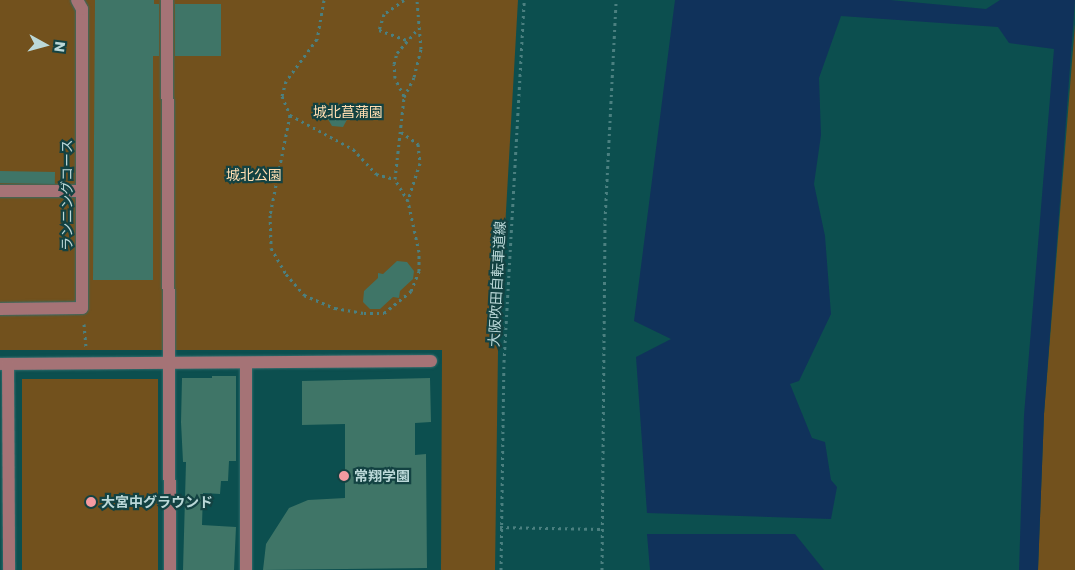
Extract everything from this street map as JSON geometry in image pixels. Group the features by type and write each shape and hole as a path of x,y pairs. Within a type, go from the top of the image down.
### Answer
{"street":[{"path":"168,0 167,316 170,570"},
{"name":"ランニングコース","path":"80,3 82,308"},
{"path":"0,191 82,191"},
{"path":"0,308 82,308"},
{"path":"9,570 4,364 246,364 431,361"},
{"path":"246,364 246,570"}],"path":[{"path":"324,0 316,40 286,81 282,96 290,115 270,215 271,248 286,274 304,295 335,308 384,313 411,291 419,272 419,252 408,201 395,178 404,97 414,77 421,50 417,0"},
{"path":"404,0 384,14 380,30 407,40"},
{"name":"大阪吹田自転車道線","path":"501,570 500,527 504,362 524,0"},
{"path":"602,570 605,220 616,0"},
{"path":"404,97 395,78 394,64 397,53 419,28"},
{"path":"290,115 302,119 353,149 376,174 395,178"},
{"path":"400,131 418,144 420,163 408,201"},
{"path":"82,308 87,352"},
{"path":"500,527 602,529"}],"green space":[{"name":"城北公園","path":"0,0 518,0 498,352 495,570 441,570 442,350 0,350"},
{"path":"1075,24 1075,570 1038,570 1044,414"},
{"name":"大宮中グラウンド","path":"22,379 158,379 158,570 22,570"}],"water":[{"path":"675,0 890,0 986,9 1000,0 1075,0 1044,414 1038,570 1019,570 1024,415 1054,49 1009,43 998,27 841,16 819,78 821,135 814,184 825,236 831,314 799,381 790,384 812,438 825,442 831,480 837,487 831,519 647,513 636,357 671,339 634,321"},
{"path":"647,534 795,534 824,570 650,570"}],"building":[{"path":"95,0 154,0 154,4 159,4 159,56 153,56 153,280 93,280"},
{"path":"175,4 221,4 221,56 175,56"},
{"path":"333,104 344,105 349,116 343,127 332,126 326,116"},
{"path":"0,171 55,172 55,184 0,183"},
{"path":"397,261 407,262 414,271 413,279 400,291 399,298 393,297 380,309 370,309 363,302 364,291 378,278 378,273 383,274"},
{"path":"212,376 236,376 236,461 229,461 228,481 221,481 220,494 203,493 202,525 236,527 234,570 183,570 186,462 183,462 181,422 182,378 212,378"},
{"name":"常翔学園","path":"430,378 431,422 415,423 415,455 426,454 427,568 263,570 266,544 289,508 308,500 345,498 345,424 302,425 302,381"}],"place":[{"name":"常翔学園","path":"344,476"},
{"name":"大宮中グラウンド","path":"91,502"}],"park label":[{"name":"城北菖蒲園","path":"348,112"}]}
